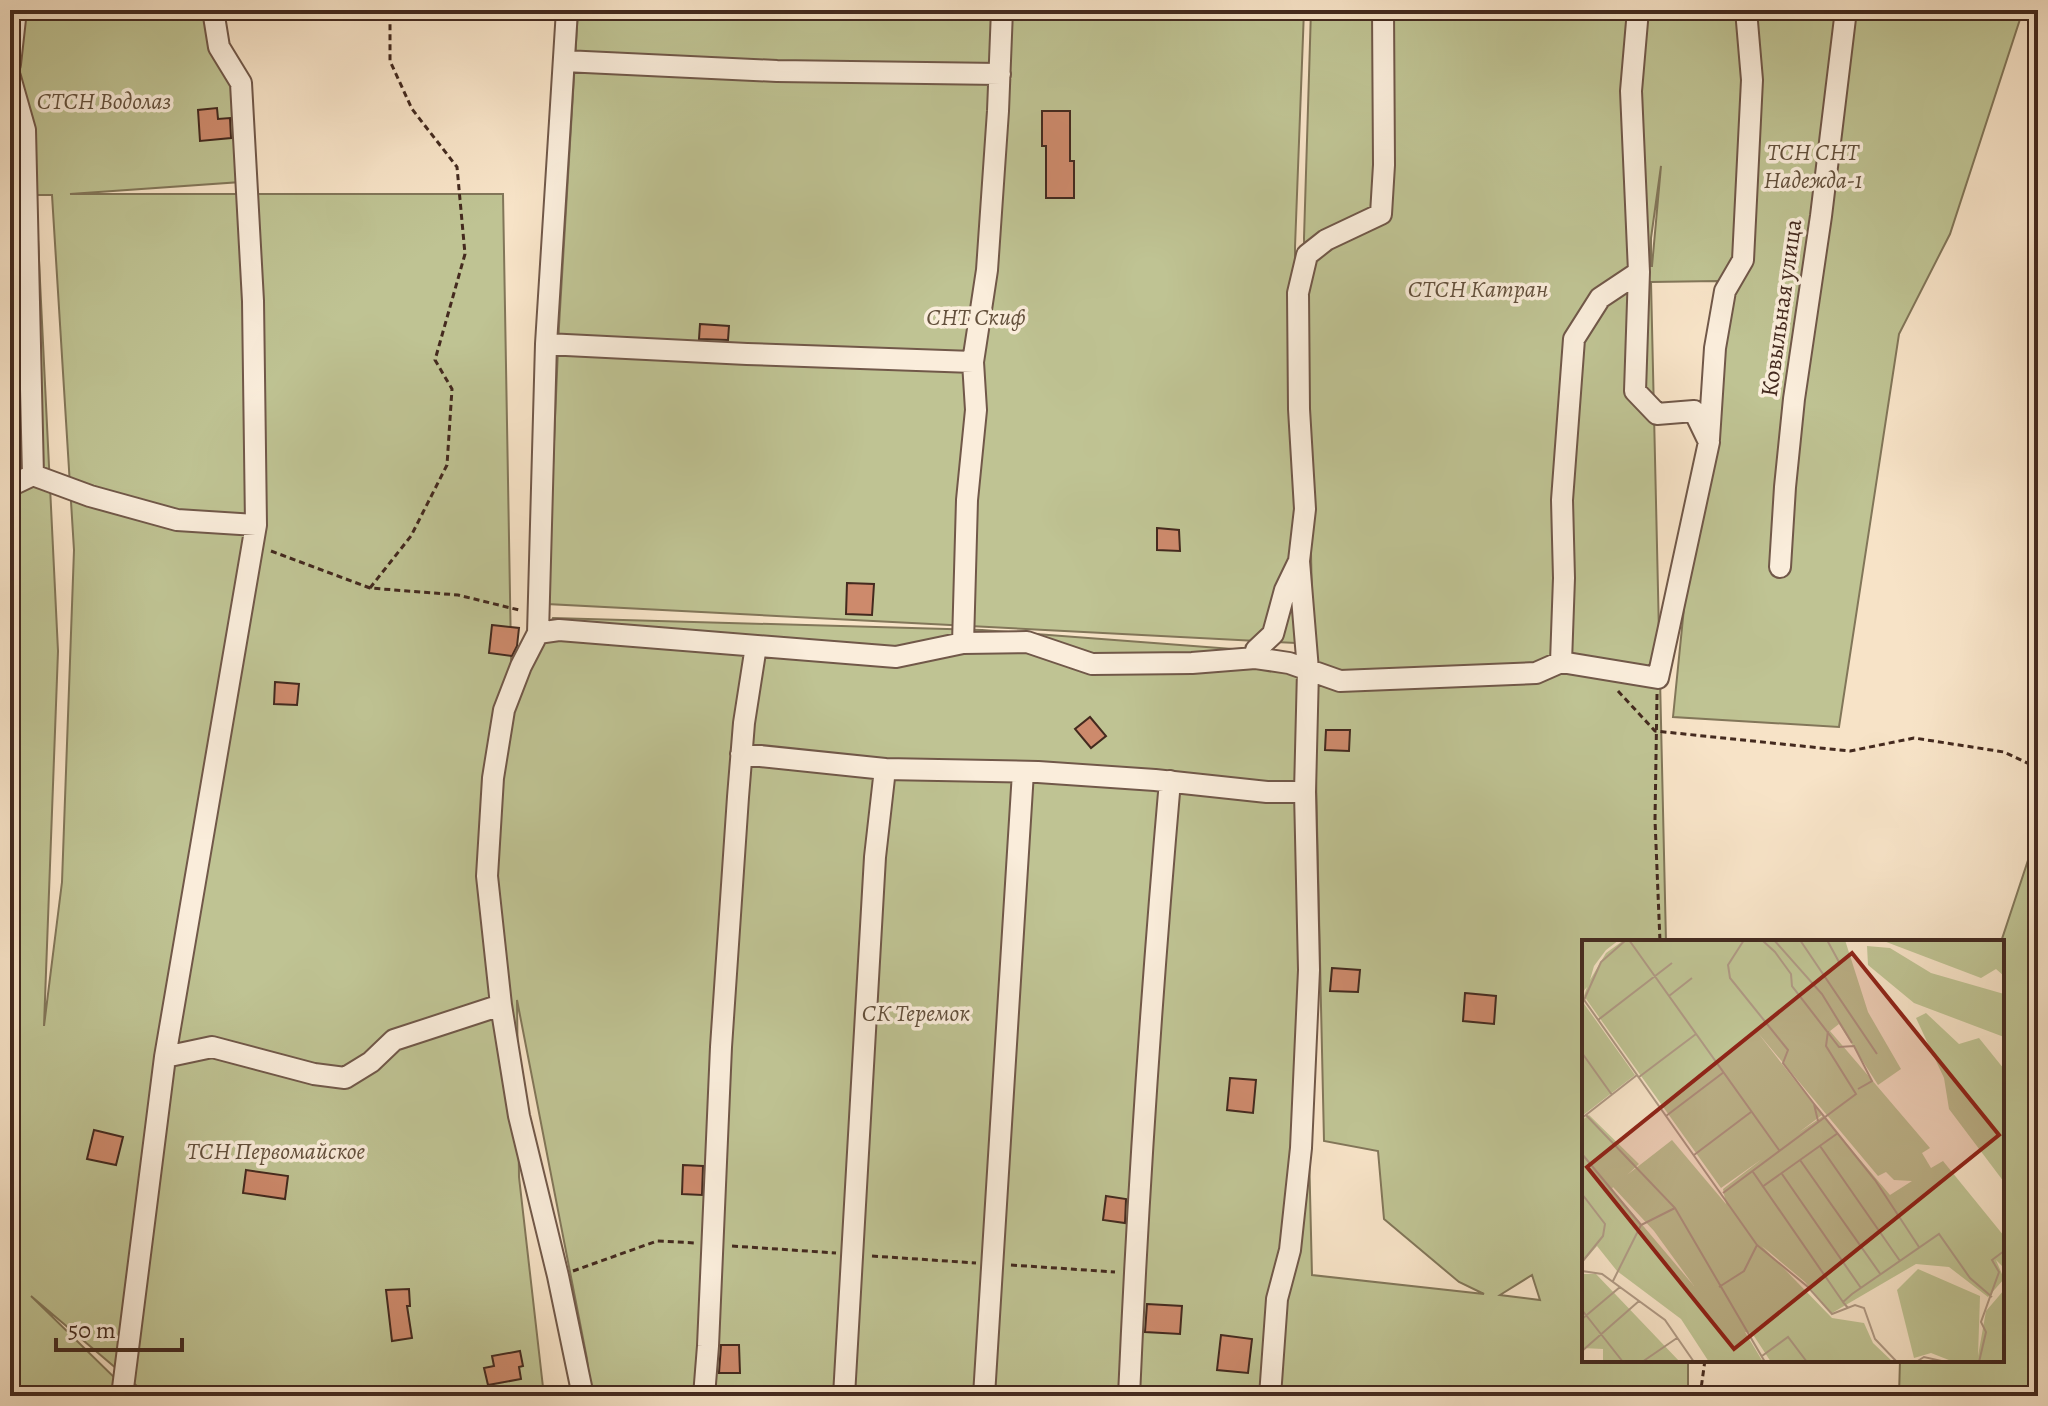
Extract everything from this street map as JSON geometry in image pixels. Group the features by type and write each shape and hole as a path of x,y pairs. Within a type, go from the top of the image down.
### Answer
{"street":[{"path":"10,64 16,10"},
{"path":"122,1396 165,1057 254,535 253,301 241,83 219,47 213,10"},
{"path":"567,10 546,344 538,624 504,710 493,778 487,876 501,1005 519,1116 583,1396"},
{"path":"963,643 967,500 976,410 973,362 987,270 1002,10"},
{"path":"1270,1396 1277,1299 1290,1250 1301,1148 1309,970 1305,792 1308,670 1299,561 1305,509 1299,409 1298,293 1307,255 1326,240 1381,214 1384,165 1383,10"},
{"path":"1638,10 1631,91 1639,272 1635,391 1657,414 1694,411 1709,442"},
{"path":"538,624 559,630 896,657 963,643 1027,642 1092,664 1192,663 1255,658 1289,663 1340,681 1536,673 1561,662 1658,678 1709,442 1715,348 1725,291 1743,260 1752,80 1746,10"},
{"name":"Ковыльная улица","path":"1780,567 1794,399 1821,216 1846,10"},
{"path":"564,61 777,71 1000,74"},
{"path":"10,77 25,130 33,475"},
{"path":"1561,662 1564,578 1562,500 1574,339 1600,298 1639,272"},
{"path":"546,344 973,362"},
{"path":"10,486 33,475 90,496 177,520 254,535"},
{"path":"1255,658 1256,650 1273,634 1285,590 1299,561"},
{"path":"704,1396 721,1047 741,754 756,646"},
{"path":"741,754 885,769 1023,772 1170,781 1267,792 1305,792"},
{"path":"844,1396 875,857 885,769"},
{"path":"984,1396 1023,772"},
{"path":"1129,1396 1155,946 1170,781"},
{"path":"165,1057 212,1047 314,1074 345,1078 371,1062 394,1040 501,1005"}],"path":[{"path":"370,588 411,536 447,465 452,389 435,360 465,254 457,167 412,109 390,61 390,10"},
{"path":"254,535 370,588 458,595 538,624"},
{"path":"1596,668 1655,731 1850,751 1914,738 2004,752 2038,768"},
{"path":"1658,678 1655,820 1660,940"},
{"path":"1700,1396 1705,1362"}],"green space":[{"path":"10,10 224,10 226,46 255,181 70,194 503,194 512,710 553,618 982,630 1297,654 1312,1275 1484,1294 1459,1282 1384,1219 1378,1151 1324,1141 1304,238 1311,10 2023,10 1950,234 1899,334 1839,727 1673,717 1717,281 1651,282 1666,940 1582,940 1582,1362 1688,1362 1688,1396 591,1396 587,1359 517,1000 519,1177 544,1396 144,1396 144,1392 31,1296 119,1382 117,1396 10,1396 10,115 36,199 58,651 44,1026 62,882 74,550 52,195 37,195 10,104","holes":["1661,166 1652,266 1651,238","1532,1275 1540,1300 1500,1295"]},
{"name":"СНТ Скиф","path":"578,10 1304,10 1295,247 1296,643 547,604 559,326"},
{"path":"2038,830 2038,1396 1899,1396 1900,1362 2004,1362 2002,940"}],"building":[{"path":"217,108 218,119 230,118 231,138 200,141 198,110"},
{"path":"1042,111 1070,111 1074,198 1046,198"},
{"path":"700,324 729,326 728,340 699,339"},
{"path":"10,407 18,407 19,430 10,430"},
{"path":"1157,528 1179,530 1180,551 1157,550"},
{"path":"847,583 874,584 872,615 846,614"},
{"path":"492,625 519,628 517,646 512,656 489,653"},
{"path":"275,682 299,684 297,705 274,704"},
{"path":"1090,717 1106,736 1091,748 1075,729"},
{"path":"1326,730 1350,730 1349,751 1325,750"},
{"path":"1332,968 1360,970 1358,992 1330,991"},
{"path":"1465,993 1496,996 1494,1024 1463,1021"},
{"path":"1230,1078 1256,1080 1253,1113 1227,1110"},
{"path":"94,1130 123,1137 116,1165 87,1159"},
{"path":"683,1165 703,1166 702,1195 682,1194"},
{"path":"246,1170 288,1176 285,1199 243,1193"},
{"path":"1106,1196 1126,1199 1125,1223 1103,1220"},
{"path":"409,1289 410,1306 407,1306 412,1338 392,1341 386,1290"},
{"path":"1147,1304 1182,1306 1180,1334 1145,1332"},
{"path":"1221,1335 1252,1339 1248,1373 1217,1370"},
{"path":"721,1345 739,1345 740,1373 719,1373"},
{"path":"520,1351 523,1366 519,1367 521,1379 488,1385 484,1368 494,1366 492,1356"}],"park label":[{"name":"СТСН Водолаз","path":"104,101"},
{"name":"ТСН СНТ Надежда-1","path":"1813,166"},
{"name":"СТСН Катран","path":"1478,289"},
{"name":"СК Теремок","path":"916,1013"},
{"name":"ТСН Первомайское","path":"276,1151"}]}
